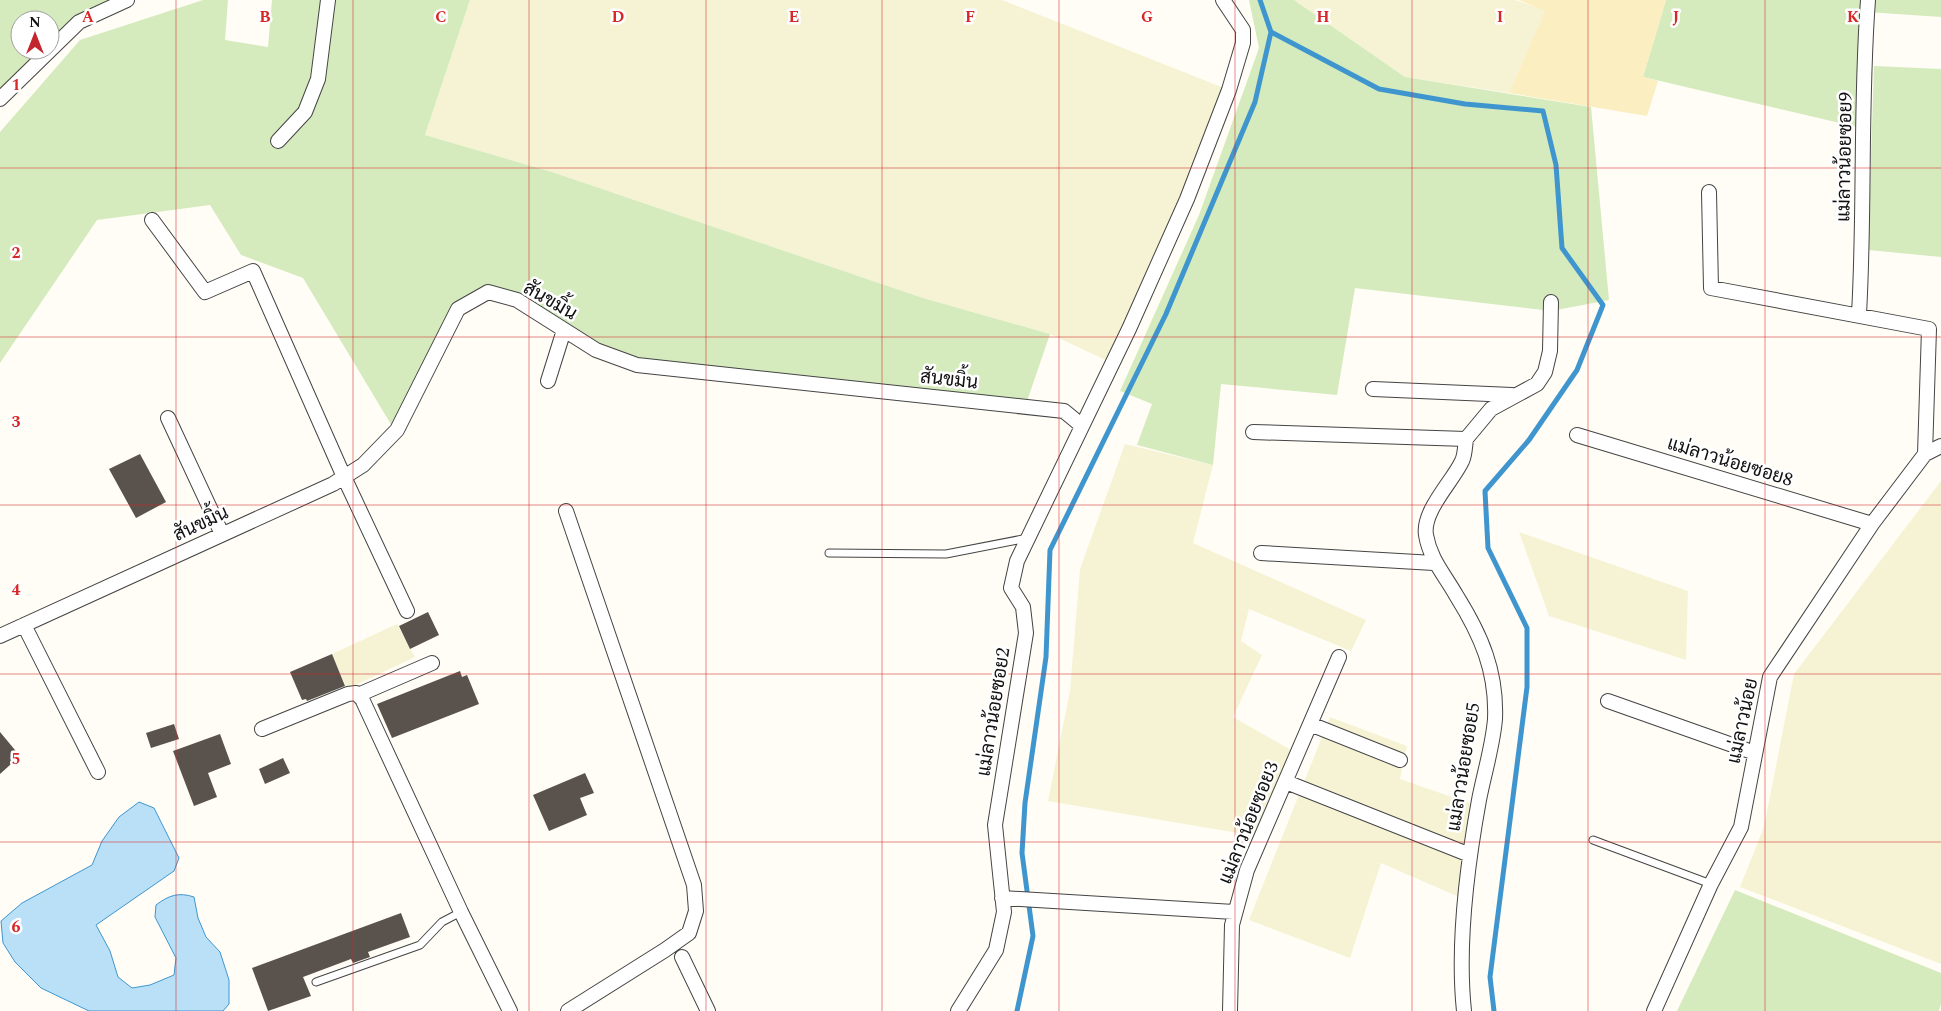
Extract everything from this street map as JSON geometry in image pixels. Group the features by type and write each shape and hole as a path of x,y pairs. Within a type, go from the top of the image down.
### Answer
{"street":[{"path":"0,99 79,22 127,0"},
{"path":"278,141 304,112 318,79 328,0"},
{"name":"แม่ลาวน้อยซอย2","path":"958,1011 996,950 1004,912 995,825 1026,632 1023,607 1011,588 1017,561 1129,329 1187,199 1232,82 1243,43 1243,30 1223,0"},
{"name":"แม่ลาวน้อยซอย9","path":"1860,314 1863,250 1865,48 1868,0"},
{"path":"1709,192 1710,288 1860,314 1929,329 1925,454"},
{"path":"152,220 205,292 253,271 344,477 407,612"},
{"name":"สันขมิ้น","path":"0,636 344,477 363,465 397,430 458,309 488,292 517,300 596,350 637,364 1064,411 1081,425"},
{"path":"1253,432 1466,439 1491,409 1537,384 1545,372 1550,351 1551,302"},
{"path":"548,381 564,330"},
{"path":"1373,388 1518,396"},
{"path":"168,418 222,534"},
{"name":"แม่ลาวน้อยซอย8","path":"1578,435 1872,524"},
{"name":"แม่ลาวน้อยซอย5","path":"1464,1011 1462,993 1465,914 1470,855 1495,721 1495,684 1482,642 1456,594 1434,563 1425,533 1432,510 1462,461 1466,439"},
{"name":"แม่ลาวน้อย","path":"1654,1011 1711,884 1741,827 1770,677 1872,524 1925,454 1941,446"},
{"path":"566,511 694,885 696,911 689,933 568,1011"},
{"path":"1261,553 1434,563"},
{"path":"24,625 98,772"},
{"name":"แม่ลาวน้อยซอย3","path":"1230,1011 1234,912 1247,870 1339,657"},
{"path":"262,729 348,694 358,695 432,664"},
{"path":"358,695 362,699 461,912 510,1011"},
{"path":"1608,701 1755,753"},
{"path":"1310,724 1400,760"},
{"path":"1286,782 1470,855"},
{"path":"1002,898 1234,912"},
{"path":"682,957 708,1011"}],"lane":[{"path":"829,553 946,554 1028,538"},
{"path":"1592,840 1711,884"},
{"path":"316,982 420,945 442,922 461,912"}],"shaded area":[{"path":"470,0 1002,0 1229,90 1112,363 1050,334 923,298 552,172 425,135"},
{"path":"1294,0 1515,0 1546,10 1509,93 1405,77"},
{"path":"1125,444 1213,465 1193,543 1366,620 1351,651 1249,609 1241,641 1262,655 1233,717 1298,754 1262,837 1048,801 1070,691 1080,569"},
{"path":"1941,481 1941,964 1740,887 1764,827 1794,674"},
{"path":"1519,532 1688,591 1686,660 1549,616"},
{"path":"397,624 415,657 347,689 332,654"},
{"path":"1330,717 1407,746 1400,779 1478,806 1466,900 1381,863 1350,958 1249,920"}],"green space":[{"path":"0,0 113,0 60,32 60,10 10,10 10,60 31,60 0,97"},
{"path":"203,0 228,0 225,40 268,47 272,0 470,0 425,135 552,172 923,298 1050,334 1025,407 637,365 488,292 458,309 398,436 303,278 241,255 210,205 97,220 0,363 0,132 80,40"},
{"path":"1249,0 1294,0 1405,77 1591,107 1609,300 1551,311 1355,288 1337,395 1221,384 1213,465 1137,445 1152,404 1120,391 1199,215 1259,48"},
{"path":"1666,0 1866,0 1861,128 1643,77"},
{"path":"1868,0 1941,0 1941,17 1867,12"},
{"path":"1874,66 1941,69 1941,257 1868,250"},
{"path":"1735,890 1941,973 1941,1004 1939,1011 1677,1011"}],"sand":[{"path":"1519,0 1666,0 1643,77 1658,81 1647,116 1509,93 1545,11"}],"water":[{"path":"139,802 154,808 179,858 174,871 96,925 110,951 118,977 132,988 150,985 174,975 176,958 155,917 156,905 174,895 194,897 198,918 206,937 220,952 229,980 229,1004 223,1011 89,1011 41,988 15,962 3,943 1,921 22,903 92,865 102,841 119,817"}],"building":[{"path":"140,454 166,502 136,518 109,469"},
{"path":"428,612 439,635 410,649 399,626"},
{"path":"332,654 345,686 307,701 306,699 302,700 290,672"},
{"path":"460,671 462,677 467,675 479,704 392,738 377,704"},
{"path":"174,724 179,739 151,748 146,733"},
{"path":"0,732 20,756 0,774"},
{"path":"220,734 231,764 208,773 217,797 194,806 173,751"},
{"path":"283,758 290,773 265,784 259,769"},
{"path":"585,773 594,793 580,798 587,815 549,831 533,795"},
{"path":"401,913 410,937 368,952 370,957 353,963 351,959 303,977 311,996 268,1011 252,968"}],"waterway":[{"path":"1017,1011 1033,936 1022,853 1025,803 1046,657 1050,550 1166,314 1255,102 1271,32 1260,0"},
{"path":"1271,32 1379,89 1465,104 1543,111 1556,165 1562,248 1603,305 1577,370 1529,440 1485,491 1488,548 1527,628 1527,687 1490,977 1494,1011"}]}
